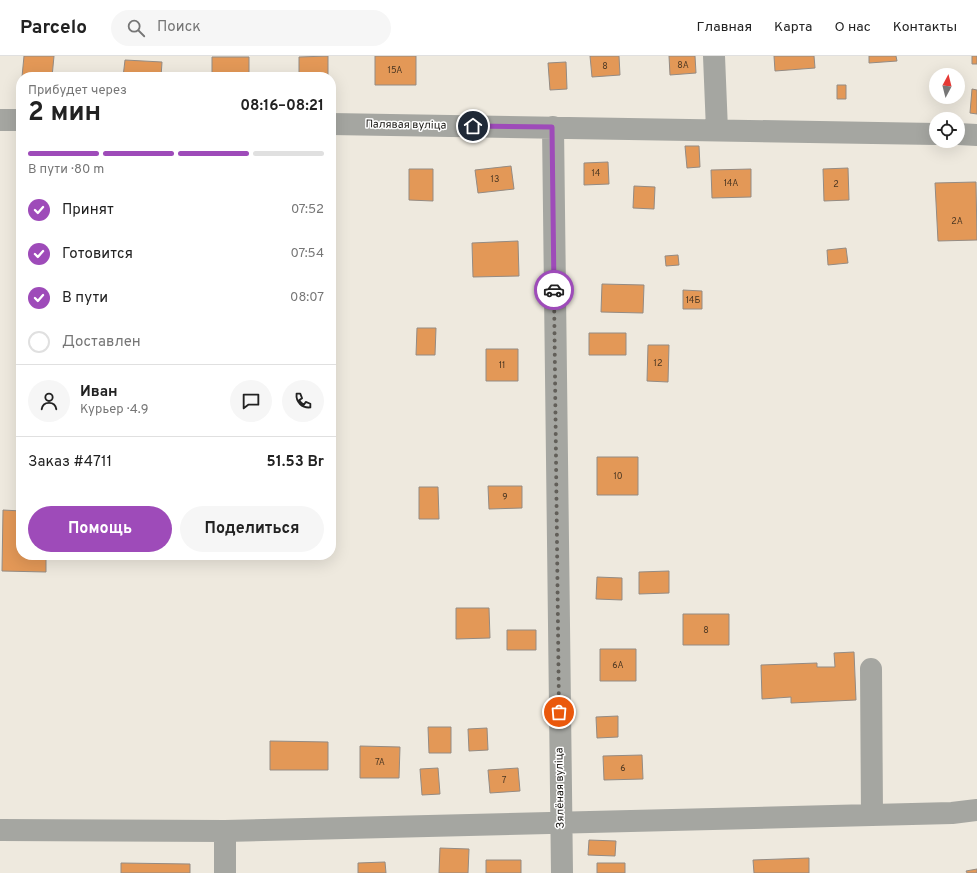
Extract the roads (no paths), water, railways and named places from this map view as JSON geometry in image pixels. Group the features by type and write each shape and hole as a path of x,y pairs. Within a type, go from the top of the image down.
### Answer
{"street":[{"path":"714,56 717,130"},
{"path":"0,120 16,120"},
{"name":"Палявая вуліца","path":"336,124 929,134"},
{"name":"Зялёная вуліца","path":"552,127 560,823 562,873"},
{"path":"965,134 977,135"},
{"path":"871,669 872,815"},
{"path":"0,830 225,831 952,813 977,810"},
{"path":"225,831 225,873"}]}
